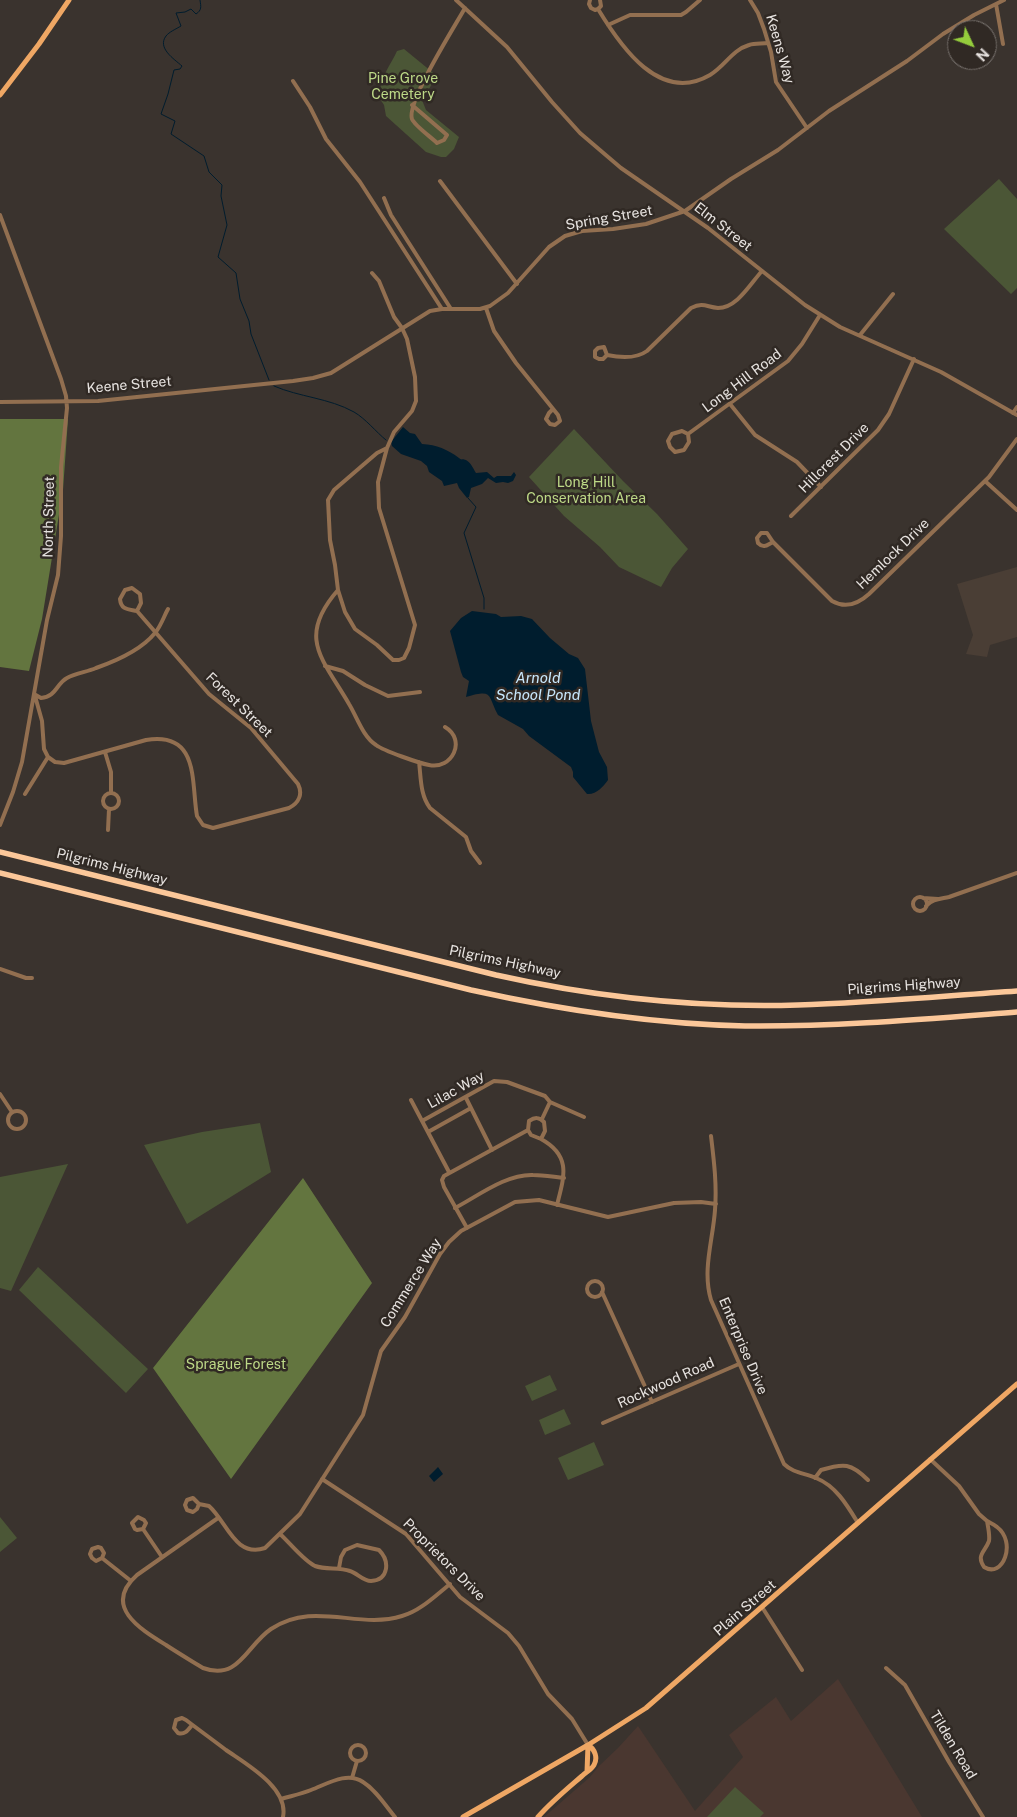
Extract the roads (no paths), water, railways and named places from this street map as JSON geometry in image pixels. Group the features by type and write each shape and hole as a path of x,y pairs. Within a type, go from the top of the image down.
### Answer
{"highway":[{"name":"Pilgrims Highway","path":"0,852 488,973 558,987 713,1004 796,1005 1017,991"},
{"path":"0,874 470,990 529,1003 639,1019 703,1024 802,1026 1017,1012"}],"main road":[{"path":"0,95 39,44 69,0"},
{"name":"Plain Street","path":"464,1817 588,1745 646,1708 1017,1384"},
{"path":"587,1772 588,1745"},
{"path":"538,1817 593,1767 596,1759 593,1749 588,1745"}],"street":[{"name":"Elm Street","path":"456,0 507,47 549,99 580,133 628,172 684,211 820,316 946,375 1015,414"},
{"path":"590,0 591,8 598,9"},
{"path":"598,9 601,6 600,0"},
{"path":"608,25 622,17 634,14 681,15 700,0"},
{"name":"Keens Way","path":"750,0 760,18 768,43 776,82 807,128"},
{"name":"Spring Street","path":"486,308 504,297 549,247 565,236 582,231 646,224 684,211 731,178 778,150 834,108 907,61 950,30 1004,0"},
{"path":"996,4 1003,44"},
{"path":"412,105 447,135 444,140 437,143 414,122 411,117 412,105 465,8"},
{"path":"598,9 624,47 641,64 660,78 678,83 693,82 711,74 733,54 746,46 768,43"},
{"path":"294,81 326,139 356,177 442,309"},
{"path":"440,182 516,284"},
{"path":"384,198 391,215 451,309"},
{"name":"North Street","path":"0,215 67,401 61,467 61,536 55,593 47,620 20,773 0,825"},
{"path":"607,355 621,357 641,355 692,308 699,304 721,308 728,306 735,301 762,271"},
{"path":"372,273 379,281 394,317 402,328 412,361 416,384 416,401 412,411 394,432 387,448 378,482 379,508 415,625 409,648 404,658 399,660 393,660 355,629 345,612 338,590 330,540 328,500 334,490 377,453 387,448"},
{"path":"860,336 893,294"},
{"path":"402,328 430,312 442,309 468,310 486,308 494,331 516,363 553,409"},
{"name":"Long Hill Road","path":"688,434 793,357 820,316"},
{"name":"Keene Street","path":"0,402 98,400 307,379 331,373 402,328"},
{"name":"Hillcrest Drive","path":"791,516 867,443 881,426 889,414 914,359"},
{"path":"730,404 755,435 796,462 822,487"},
{"path":"1015,414 1017,407"},
{"name":"Long Hill Road","path":"682,431 688,434 689,442 684,450 675,452 668,440 672,434 682,431"},
{"name":"Hemlock Drive","path":"773,542 829,598 840,604 854,604 869,594 998,467 1017,439"},
{"path":"985,480 1017,510"},
{"name":"Forest Street","path":"48,756 55,762 64,763 150,740 164,740 176,744 183,750 191,762 197,816 201,823 210,828 289,808 296,804 300,796 298,784 247,725 212,698 137,611 127,610 121,604 120,596 125,590 132,588 140,594 142,601 137,611"},
{"path":"338,590 325,606 317,623 318,648 325,666 366,733 381,748 435,766 445,762 456,749 456,740 452,732 445,727"},
{"path":"34,694 41,698 51,696 65,679 120,658 155,632 168,609"},
{"path":"325,666 344,671 365,685 388,696 420,692"},
{"path":"25,794 48,756 44,748 42,721 34,694"},
{"path":"105,752 111,772 111,792"},
{"path":"419,762 422,787 427,804 466,837 471,851 480,863"},
{"path":"111,792 117,794 120,802 115,808 109,809 103,801 106,794 111,792"},
{"path":"108,830 109,809"},
{"path":"938,899 917,899 914,902 914,906 920,911 924,910 930,902 1017,873"},
{"path":"923,898 926,906"},
{"path":"0,969 26,978 32,978"},
{"name":"Lilac Way","path":"422,1121 494,1081 507,1082 545,1096 550,1102 584,1117"},
{"path":"0,1094 12,1112"},
{"path":"466,1098 492,1150"},
{"path":"411,1100 449,1172"},
{"path":"542,1119 550,1102"},
{"path":"428,1132 471,1108"},
{"path":"16,1111 24,1114 25,1123 22,1127 13,1128 10,1124 9,1116 12,1112 16,1111"},
{"path":"541,1139 546,1125 542,1119 534,1118 529,1121 528,1130 531,1134 553,1146 564,1164 564,1178 556,1205"},
{"path":"467,1228 444,1187 442,1180 444,1176 528,1130"},
{"name":"Enterprise Drive","path":"711,1136 716,1179 716,1204 708,1268 708,1286 713,1305 784,1464 790,1469 827,1484 841,1497 858,1523"},
{"path":"455,1208 505,1181 518,1177 532,1175 564,1178"},
{"name":"Commerce Way","path":"218,1518 235,1540 247,1549 259,1550 265,1548 300,1514 363,1415 381,1351 405,1317 440,1254 449,1242 467,1228 515,1202 539,1200 608,1217 674,1203 716,1204"},
{"path":"602,1292 597,1297 592,1296 587,1291 588,1286 592,1282 597,1281 603,1287 602,1292 652,1402"},
{"name":"Rockwood Road","path":"603,1423 739,1364"},
{"path":"930,1459 960,1486 979,1514 987,1520 1001,1531 1006,1541 1007,1555 1003,1561 990,1570 984,1567 980,1558 989,1541 987,1520"},
{"path":"815,1478 821,1470 845,1465 855,1468 868,1480"},
{"name":"Proprietors Drive","path":"322,1479 406,1534 466,1602 498,1624 513,1639 548,1694 572,1719 588,1745"},
{"path":"199,1504 209,1506 218,1518 131,1581 126,1589 124,1602 132,1622 143,1631 203,1668 216,1671 234,1666 263,1635 284,1622 312,1615 376,1620 394,1618 420,1608 450,1584"},
{"path":"143,1529 162,1557"},
{"path":"280,1534 315,1566 352,1571 369,1581 378,1579 383,1575 387,1567 386,1560 379,1550 357,1545 345,1550 341,1557 340,1568"},
{"path":"102,1558 131,1581"},
{"path":"762,1608 802,1670"},
{"name":"Tilden Road","path":"886,1668 905,1684 982,1817"},
{"path":"192,1725 182,1734 176,1732 174,1728 174,1723 184,1719 260,1775 281,1799 284,1807 283,1817"},
{"path":"357,1744 364,1747 366,1752 363,1760 357,1761 350,1757 349,1752 357,1744"},
{"path":"352,1778 357,1761"},
{"path":"281,1799 339,1779 352,1778 363,1782 371,1789 395,1817"}],"water":[{"path":"403,427 410,433 415,434 422,444 442,448 466,460 471,464 476,473 487,472 494,478 497,476 511,476 514,472 516,475 513,481 508,483 496,483 488,478 482,484 471,488 467,498 457,483 444,486 442,481 429,472 427,466 421,461 401,454 392,446 391,442"},
{"name":"Arnold School Pond","path":"472,611 496,614 501,617 521,616 532,619 550,638 569,654 578,658 585,669 591,721 599,752 607,767 608,780 599,790 587,794 573,777 571,767 529,736 523,729 498,715 486,694 466,697 469,681 463,677 461,672 450,631 461,618"},
{"path":"438,1467 443,1474 434,1482 429,1476"}],"waterway":[{"path":"200,0 201,8 196,14 191,9 176,13 181,26 169,33 164,40 165,49 182,66 180,69 174,70 161,114 175,121 171,134 204,156 209,172 222,185 221,196 227,225 218,257 236,273 240,299 269,380"},
{"path":"274,386 344,407 363,418 386,440"},
{"path":"468,498 476,507 464,533 484,598 484,609"}],"park label":[{"name":"Pine Grove Cemetery","path":"403,88"},
{"name":"Long Hill Conservation Area","path":"586,492"},
{"name":"Sprague Forest","path":"236,1365"}]}
